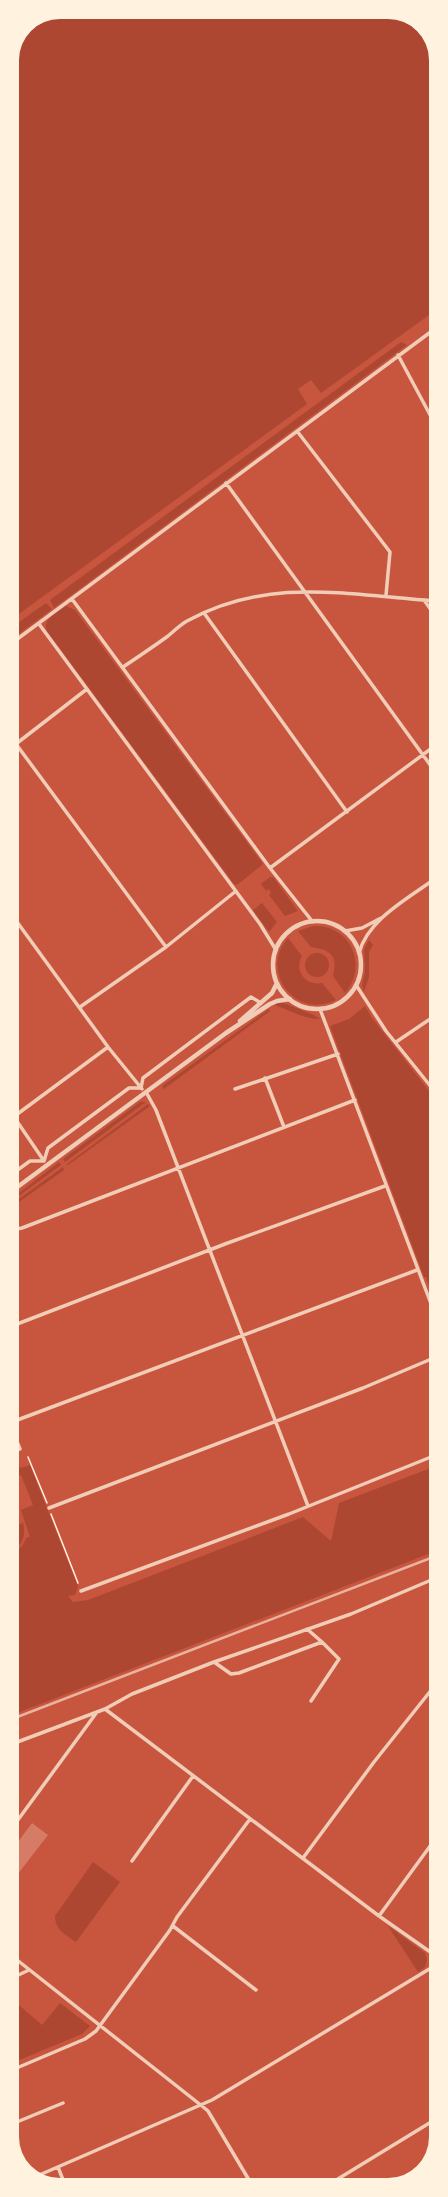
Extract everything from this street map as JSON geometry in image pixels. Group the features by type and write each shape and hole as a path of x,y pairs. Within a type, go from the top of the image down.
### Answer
{"street":[{"path":"19,639 429,333"},
{"path":"398,355 429,413"},
{"path":"297,431 390,552 386,595"},
{"path":"226,483 429,764"},
{"path":"123,667 186,622 204,613 256,596 303,590 386,595 429,600"},
{"path":"72,599 270,868 312,922"},
{"path":"424,600 429,607"},
{"path":"204,613 347,812"},
{"path":"39,624 236,891 276,950"},
{"path":"19,742 87,689"},
{"path":"19,748 166,947"},
{"path":"270,868 429,750"},
{"path":"345,931 362,928 386,915 429,883"},
{"path":"80,1007 166,947 236,891"},
{"path":"359,953 367,934 386,915"},
{"path":"312,922 324,922 345,931 354,941 359,953 361,964 356,985 340,1003 320,1009 299,1005 290,999 277,983 274,972 276,950 287,933 302,924 312,922"},
{"path":"19,924 108,1047 145,1092 155,1108 308,1506"},
{"path":"226,1033 272,993 277,983"},
{"path":"356,985 386,1031 429,1084"},
{"path":"141,1088 143,1078 251,997 261,1003"},
{"path":"19,1185 45,1163 226,1033 270,1004 277,1001 290,999"},
{"path":"320,1009 355,1100 385,1186 429,1300"},
{"path":"396,1042 429,1020"},
{"path":"19,1112 108,1047"},
{"path":"235,1089 338,1054"},
{"path":"265,1078 284,1127"},
{"path":"45,1163 48,1148 128,1088 141,1088"},
{"path":"19,1229 355,1100"},
{"path":"19,1125 45,1163"},
{"path":"19,1169 30,1161 45,1163"},
{"path":"19,1323 225,1244 385,1186"},
{"path":"19,1419 417,1270"},
{"path":"49,1508 290,1414 362,1388 429,1360"},
{"path":"81,1591 308,1506 429,1458"},
{"path":"19,1741 105,1709 132,1694 214,1662 351,1614 429,1581"},
{"path":"306,1629 339,1659 311,1701"},
{"path":"214,1662 231,1674 239,1673 322,1642"},
{"path":"303,1858 369,1768 429,1693"},
{"path":"105,1709 379,1916 429,1951"},
{"path":"19,1818 97,1712"},
{"path":"132,1861 193,1776"},
{"path":"19,2067 86,2039 100,2027 173,1926 176,1917 250,1818"},
{"path":"379,1916 429,1848"},
{"path":"173,1926 256,1990"},
{"path":"19,1962 208,2111 248,2178"},
{"path":"42,2174 202,2106 429,1969"},
{"path":"19,1975 29,1970"},
{"path":"19,2121 63,2103"},
{"path":"339,2178 429,2123"},
{"path":"58,2168 62,2178"}],"path":[{"path":"28,1457 78,1583"}],"shaded area":[{"path":"60,19 391,19 408,24 421,35 428,49 429,55 429,315 321,393 311,380 298,389 307,404 19,614 19,60 22,44 31,31 37,26 44,22"},
{"path":"401,342 407,345 54,608 50,600"},
{"path":"46,603 52,609 19,634 19,622"},
{"path":"66,606 75,610 263,864 237,885 234,884 47,631 46,627 49,619"},
{"path":"270,877 273,877 298,911 285,916 269,895 271,893 269,889 266,891 261,884"},
{"path":"262,903 277,922 269,932 253,910"},
{"path":"313,926 326,927 337,932 346,939 352,948 355,959 355,970 352,982 345,993 333,976 334,958 324,950 311,947 298,931"},
{"path":"288,938 302,956 299,967 300,972 306,980 322,983 336,1000 321,1004 307,1003 295,998 286,989 280,977 278,964 280,951"},
{"path":"369,940 373,945 369,952 369,977 364,992 362,985 365,972 364,949"},
{"path":"317,953 326,956 329,965 326,974 317,977 308,974 305,965 308,956"},
{"path":"281,1002 314,1015 320,1019 301,1016 274,1005"},
{"path":"365,1006 372,1018 429,1091 429,1285 426,1277 424,1277 330,1026 349,1019"},
{"path":"269,1009 270,1011 164,1089 162,1086"},
{"path":"140,1102 146,1102 65,1162 63,1159"},
{"path":"148,1104 150,1106 68,1165 67,1164"},
{"path":"59,1162 61,1165 19,1196 19,1193"},
{"path":"63,1167 64,1170 19,1202 19,1199"},
{"path":"30,1465 78,1587 75,1595 68,1596 73,1602 88,1600 303,1517 331,1541 339,1503 429,1469 429,1554 19,1712 19,1548 27,1537 30,1537 21,1510 33,1505 21,1475 19,1476 19,1467 21,1468"},
{"path":"23,1523 24,1535 19,1545 19,1524"},
{"path":"93,1862 120,1882 76,1942 59,1929 55,1921 55,1916"},
{"path":"388,1926 425,1953 427,1960 425,1967 418,1972"},
{"path":"60,2003 90,2026 82,2034 19,2060 19,2005 42,2025"}],"building":[{"path":"32,1823 48,1835 19,1873 19,1841"}],"railway":[{"path":"19,1716 429,1559"}]}
